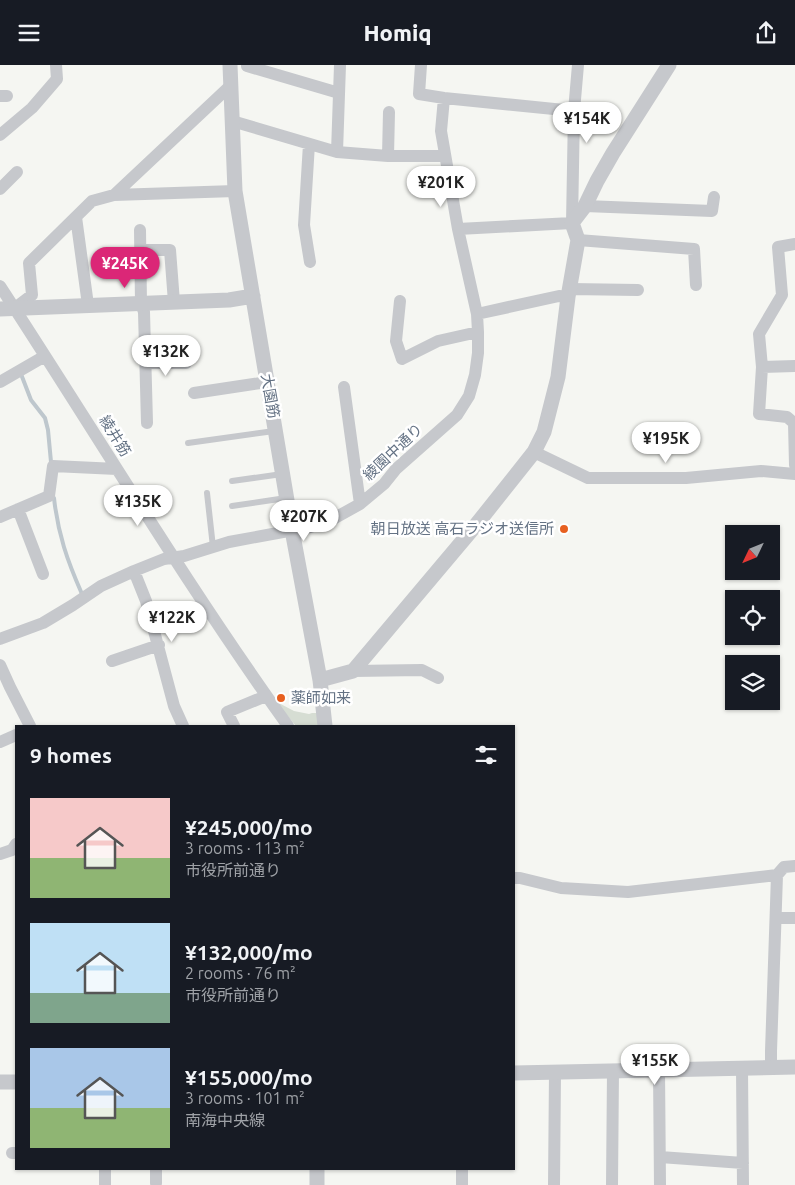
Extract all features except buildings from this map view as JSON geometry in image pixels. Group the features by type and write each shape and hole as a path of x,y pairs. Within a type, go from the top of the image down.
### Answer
{"street":[{"path":"0,135 32,108 57,79 56,65"},
{"name":"大園筋","path":"230,65 235,191 292,530 320,680 325,725"},
{"path":"337,151 340,65"},
{"path":"421,65 419,94 444,99 574,111"},
{"path":"353,671 476,525 534,452 544,432 558,377 578,239 572,223 574,111 578,65"},
{"path":"458,229 572,223 585,206 613,153 669,65"},
{"path":"247,66 339,93"},
{"path":"114,195 230,86"},
{"name":"綾園中通り","path":"0,639 43,623 101,586 164,559 184,556 229,542 310,527 334,519 360,504 384,484 396,469 457,415 469,396 475,375 478,332 477,314 458,229 441,131 444,99"},
{"path":"388,156 389,112"},
{"path":"232,121 337,151 388,156 445,156"},
{"path":"309,143 304,225 310,262"},
{"path":"0,189 17,172"},
{"path":"7,309 32,295 29,263 92,201 114,195 235,191"},
{"path":"585,206 712,211 714,197"},
{"path":"76,217 88,305"},
{"path":"140,230 141,303 144,312 147,423"},
{"path":"578,239 694,249 696,285"},
{"path":"795,244 778,247 789,297 759,334 762,367 759,414 787,417 794,423 795,465"},
{"path":"140,250 170,250 174,302"},
{"name":"綾井筋","path":"0,286 7,309 45,356 174,557 287,725"},
{"path":"477,314 569,293 638,290"},
{"path":"7,309 229,300 253,296"},
{"path":"400,301 396,341 402,359 438,341 478,332"},
{"path":"0,382 45,356"},
{"path":"146,363 186,363"},
{"path":"762,367 795,366"},
{"path":"194,393 267,381"},
{"path":"344,387 360,504"},
{"path":"534,452 588,477 686,478 761,471 795,474"},
{"path":"0,517 49,497 53,466 117,469"},
{"path":"18,509 43,574"},
{"path":"134,571 146,601 158,645 159,670 183,725"},
{"path":"112,661 158,645"},
{"path":"0,665 29,725"},
{"path":"320,680 353,671 422,670 438,678"},
{"path":"234,725 227,711 266,696"},
{"path":"0,742 15,735"},
{"path":"0,854 12,850 15,846"},
{"path":"771,1068 778,875 784,867 795,866"},
{"path":"515,878 561,888 628,892 778,875"},
{"path":"776,918 795,918"},
{"path":"515,1073 795,1067"},
{"path":"742,1069 743,1185"},
{"path":"612,1185 613,1071"},
{"path":"659,1071 660,1185"},
{"path":"554,1185 555,1073"},
{"path":"0,1082 15,1082"},
{"path":"660,1157 743,1163"},
{"path":"105,1170 105,1185"},
{"path":"156,1170 156,1183"},
{"path":"317,1170 317,1185"},
{"path":"462,1170 462,1185"}],"lane":[{"path":"188,443 276,431"},
{"path":"232,481 283,473"},
{"path":"207,493 213,547"},
{"path":"232,507 287,498"}],"shaded area":[{"path":"275,701 294,711 309,714 317,713 318,725 295,725"}],"waterway":[{"path":"21,374 31,400 45,418 51,462"},
{"path":"54,498 64,547 82,594"}],"place":[{"name":"朝日放送 高石ラジオ送信所","path":"564,529"},
{"name":"薬師如来","path":"281,698"}]}
